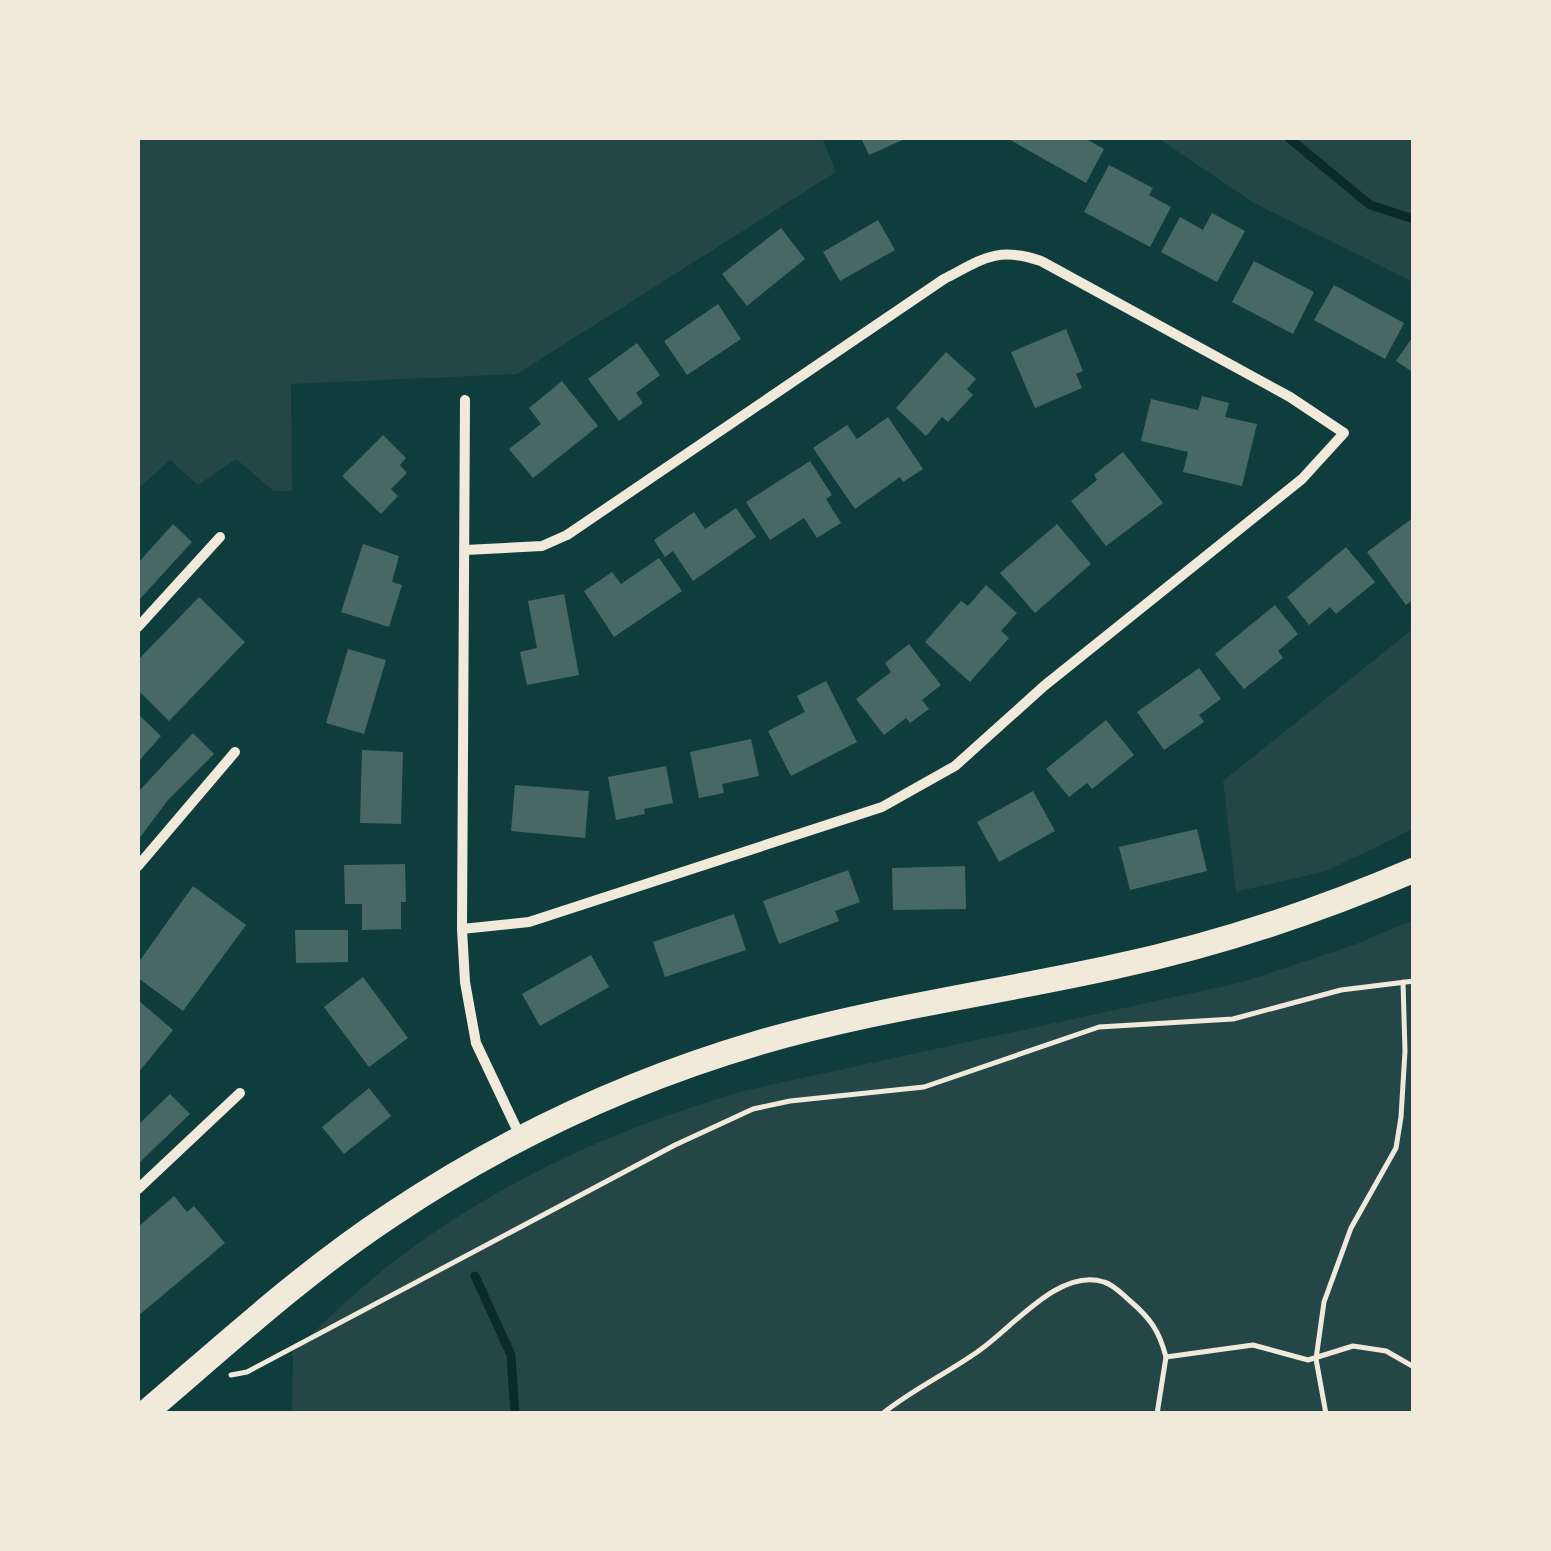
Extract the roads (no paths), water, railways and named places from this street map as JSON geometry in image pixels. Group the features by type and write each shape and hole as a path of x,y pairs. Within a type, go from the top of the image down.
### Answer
{"main road":[{"path":"144,1414 235,1335 390,1216 522,1138 590,1104 759,1042 1176,952 1334,904 1414,870"}],"street":[{"path":"462,929 529,922 882,806 916,790 955,766 1044,686 1302,479 1344,433 1290,397 1041,261 1014,252 983,259 944,279 567,535 542,546 465,550"},
{"path":"465,400 465,982 476,1042 522,1138"},
{"path":"138,626 220,537"},
{"path":"138,866 235,752"},
{"path":"138,1189 240,1093"}],"waterway":[{"path":"1289,138 1370,205 1414,219"},
{"path":"475,1276 511,1355 515,1414"}]}
